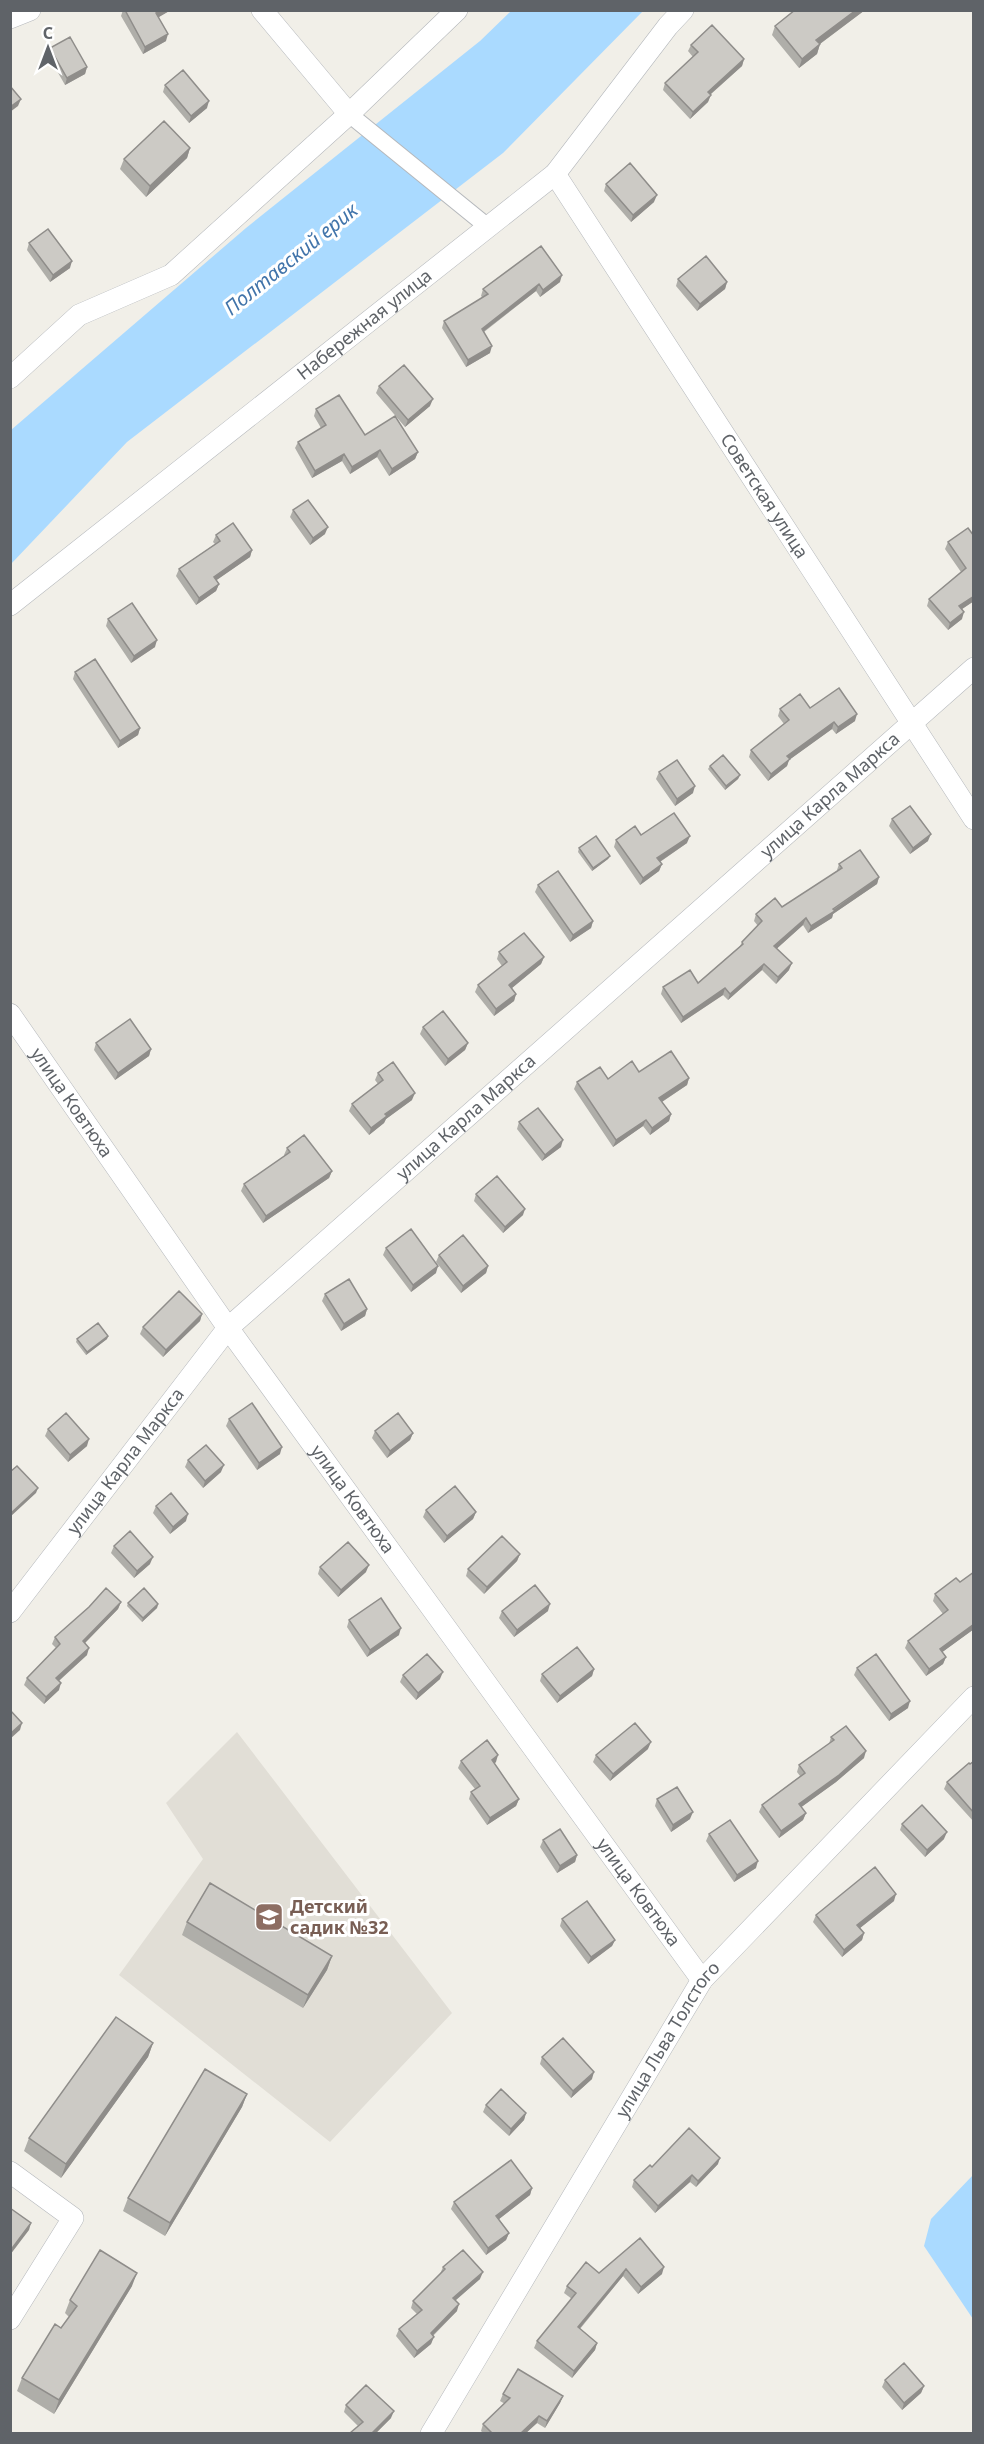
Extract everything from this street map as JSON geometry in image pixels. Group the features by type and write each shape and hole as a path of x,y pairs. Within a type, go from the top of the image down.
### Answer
{"street":[{"path":"10,18 30,10"},
{"path":"262,10 349,114 488,227"},
{"path":"10,378 79,315 171,275 349,114 457,10"},
{"name":"Набережная улица","path":"10,605 555,174 668,26 683,10"},
{"name":"Советская улица","path":"555,174 974,819"},
{"name":"улица Карла Маркса","path":"10,1612 228,1328 974,668"},
{"name":"улица Ковтюха","path":"10,1014 228,1328 702,1980"},
{"name":"улица Льва Толстого","path":"432,2433 702,1980 974,1697"},
{"path":"10,2172 73,2218 10,2319"}],"shaded area":[{"name":"Детский садик №32","path":"237,1732 452,2013 330,2142 119,1975 203,1859 166,1803"}],"water":[{"name":"Полтавский ерик","path":"511,11 643,11 503,153 127,442 11,564 11,430 246,228 480,41"},
{"path":"973,2175 973,2319 924,2246 931,2219"}],"building":[{"path":"125,10 161,10 156,13 168,34 145,47"},
{"path":"795,10 856,10 816,40 820,44 802,59 775,26"},
{"path":"712,25 744,59 708,92 711,95 693,112 665,83 698,52 691,45"},
{"path":"70,37 87,67 67,78 50,48"},
{"path":"183,70 209,101 191,116 165,85"},
{"path":"10,86 21,99 10,107"},
{"path":"164,121 190,148 150,186 124,159"},
{"path":"630,163 657,195 633,215 606,184"},
{"path":"48,229 72,261 53,275 29,243"},
{"path":"541,246 562,275 543,290 539,284 482,329 492,346 468,360 444,321 488,294 483,289"},
{"path":"706,256 727,282 700,304 678,279"},
{"path":"404,365 433,399 408,420 379,386"},
{"path":"339,395 365,435 395,416 418,452 392,469 380,450 352,467 344,454 315,471 298,442 326,425 316,409"},
{"path":"308,500 328,527 313,538 293,510"},
{"path":"233,523 252,550 214,577 219,584 199,598 179,569 220,541 216,535"},
{"path":"968,528 974,536 974,596 959,606 964,612 950,623 929,599 966,568 948,542"},
{"path":"132,603 157,640 134,656 108,619"},
{"path":"95,659 140,728 120,741 75,672"},
{"path":"839,688 857,714 838,727 834,722 787,756 790,759 771,774 751,750 789,720 780,709 800,694 810,708"},
{"path":"723,755 740,775 726,786 710,766"},
{"path":"677,760 695,786 677,799 659,772"},
{"path":"910,806 931,834 913,848 892,819"},
{"path":"674,813 690,836 657,858 662,864 643,878 616,840 635,826 641,835"},
{"path":"596,836 610,856 593,868 579,848"},
{"path":"860,850 879,877 833,909 835,911 811,926 806,918 774,946 792,963 778,977 764,964 730,994 725,988 683,1017 663,987 690,970 698,983 743,944 742,942 762,921 756,914 775,898 782,907 842,868 839,864"},
{"path":"558,871 593,921 573,935 538,885"},
{"path":"524,933 544,957 509,985 516,994 496,1009 478,985 507,962 499,952"},
{"path":"443,1011 468,1043 448,1059 423,1027"},
{"path":"130,1019 151,1049 118,1073 96,1043"},
{"path":"671,1051 689,1078 659,1098 671,1114 652,1128 646,1120 616,1140 577,1082 600,1067 608,1079 632,1061 639,1072"},
{"path":"393,1062 415,1093 385,1114 387,1116 371,1128 352,1104 383,1080 378,1073"},
{"path":"538,1108 563,1140 545,1155 519,1122"},
{"path":"304,1135 332,1171 266,1216 244,1184 290,1152 287,1148"},
{"path":"497,1176 525,1209 505,1227 476,1194"},
{"path":"411,1229 438,1266 413,1285 386,1248"},
{"path":"463,1235 488,1266 463,1286 439,1255"},
{"path":"349,1279 367,1309 344,1324 325,1294"},
{"path":"179,1291 202,1314 166,1350 143,1327"},
{"path":"98,1323 108,1336 87,1352 77,1339"},
{"path":"252,1403 282,1447 259,1463 229,1419"},
{"path":"66,1413 89,1439 70,1455 48,1429"},
{"path":"398,1413 413,1433 390,1451 375,1431"},
{"path":"206,1445 224,1465 205,1481 188,1460"},
{"path":"17,1466 38,1488 10,1514 10,1472"},
{"path":"455,1486 476,1512 447,1536 426,1510"},
{"path":"171,1493 188,1514 173,1527 156,1506"},
{"path":"130,1531 153,1557 137,1571 114,1546"},
{"path":"502,1536 520,1554 487,1587 468,1569"},
{"path":"348,1542 369,1565 341,1590 320,1567"},
{"path":"974,1572 974,1624 940,1649 946,1657 929,1669 908,1641 948,1610 935,1594 956,1578 960,1582"},
{"path":"535,1585 550,1604 517,1630 502,1611"},
{"path":"106,1588 121,1602 83,1641 89,1648 56,1678 61,1683 46,1697 27,1678 60,1644 55,1637 89,1607"},
{"path":"144,1588 158,1604 143,1618 128,1603"},
{"path":"381,1598 401,1628 370,1650 349,1620"},
{"path":"577,1647 594,1669 560,1696 542,1674"},
{"path":"427,1654 443,1672 418,1693 403,1675"},
{"path":"876,1654 910,1701 891,1714 857,1668"},
{"path":"10,1710 22,1723 10,1734"},
{"path":"635,1723 651,1742 613,1774 596,1755"},
{"path":"846,1726 866,1751 839,1775 799,1804 806,1813 781,1831 762,1805 805,1773 799,1765 834,1740 831,1737"},
{"path":"487,1740 498,1755 492,1760 519,1799 490,1818 471,1792 480,1786 461,1761"},
{"path":"974,1761 974,1813 947,1782"},
{"path":"677,1787 693,1812 673,1825 657,1799"},
{"path":"922,1805 947,1832 927,1850 902,1824"},
{"path":"730,1820 758,1861 737,1875 709,1834"},
{"path":"560,1829 577,1855 560,1866 543,1840"},
{"path":"875,1867 896,1894 857,1925 864,1933 844,1950 816,1915"},
{"path":"210,1883 332,1956 308,1995 187,1922"},
{"path":"587,1901 615,1940 591,1957 562,1919"},
{"path":"116,2017 153,2043 66,2164 29,2138"},
{"path":"563,2038 594,2072 573,2091 542,2057"},
{"path":"205,2069 247,2094 170,2223 128,2198"},
{"path":"501,2089 526,2113 511,2129 486,2105"},
{"path":"689,2128 720,2158 698,2181 692,2175 658,2206 634,2180 650,2165 652,2167"},
{"path":"511,2160 532,2188 496,2216 509,2233 488,2248 454,2202"},
{"path":"10,2208 31,2223 10,2251"},
{"path":"640,2238 664,2267 641,2287 626,2269 578,2327 597,2343 574,2371 537,2341 576,2293 567,2286 586,2262 599,2273"},
{"path":"100,2250 137,2273 59,2400 22,2378 55,2324 61,2328 77,2306 70,2300"},
{"path":"463,2250 483,2272 453,2298 459,2304 431,2333 434,2337 417,2351 399,2329 422,2310 413,2301 445,2269 443,2267"},
{"path":"904,2363 924,2386 904,2403 885,2380"},
{"path":"518,2369 563,2396 547,2421 539,2416 521,2433 492,2433 483,2424 510,2398 503,2394"},
{"path":"366,2385 394,2411 372,2433 350,2433 363,2422 346,2405"}],"place":[{"name":"Детский садик №32","path":"269,1917"}]}
